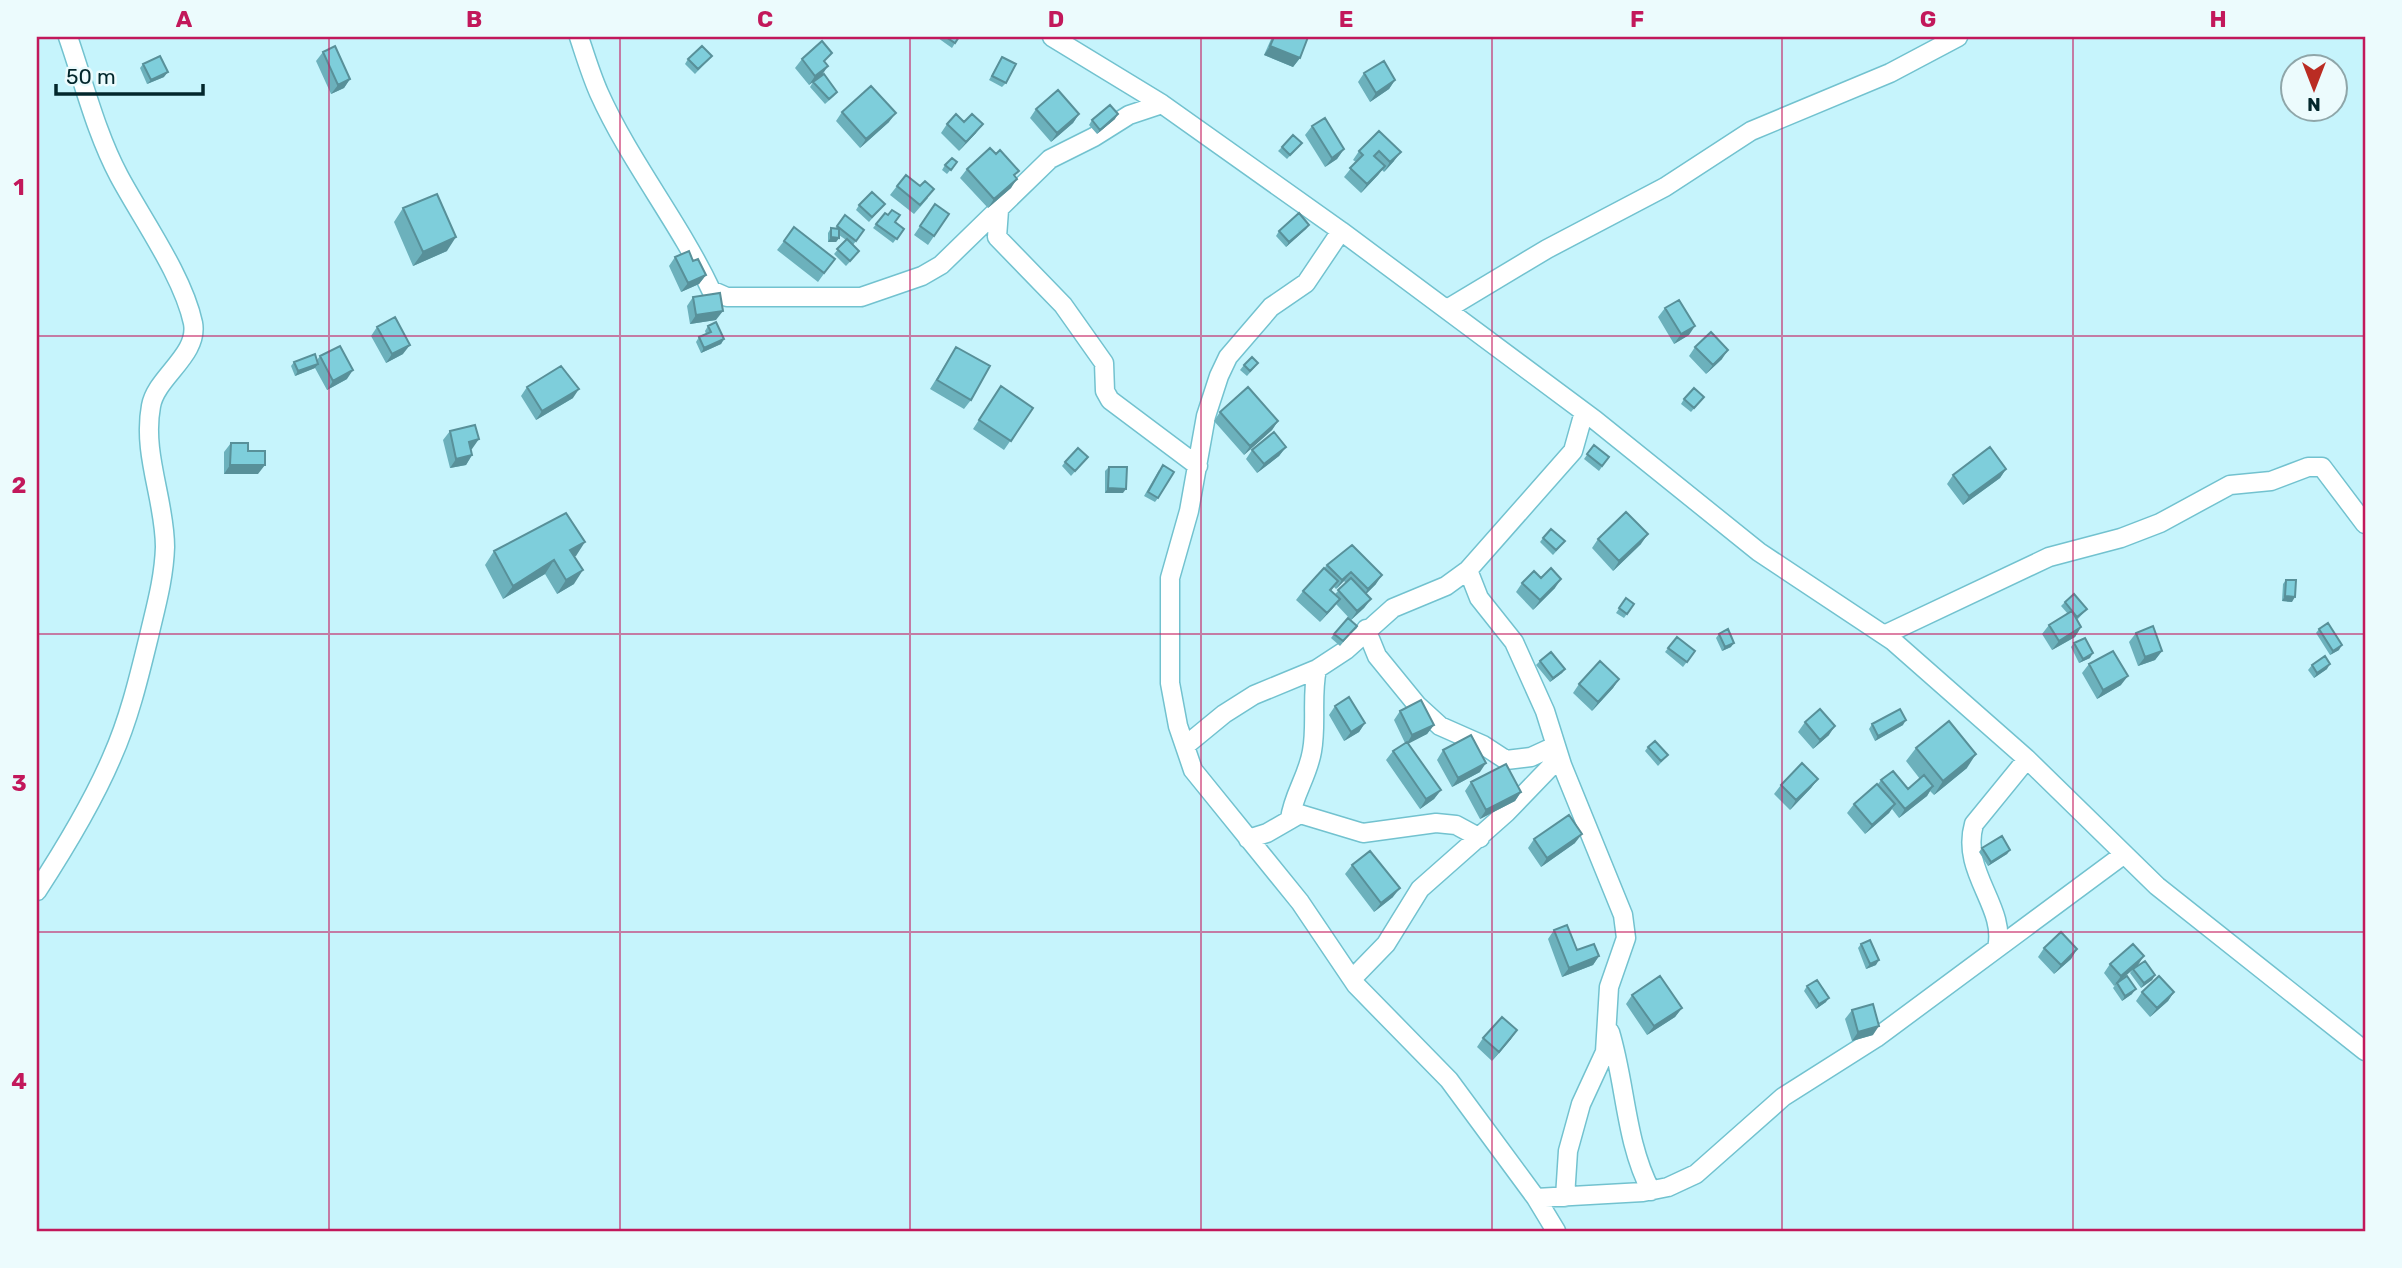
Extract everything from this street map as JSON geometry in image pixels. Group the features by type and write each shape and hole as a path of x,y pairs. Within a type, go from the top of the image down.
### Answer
{"street":[{"path":"37,891 79,824 113,756 137,686 159,597 165,551 165,532 151,468 151,403 189,345 194,328 170,268 118,174 95,119 68,37"},
{"path":"579,37 599,93 616,124 690,247 711,290 722,296 861,297 931,271 999,210 1050,159 1094,137 1129,115 1162,104"},
{"path":"1052,37 1162,104 1341,231 1584,412 1759,552 1884,635 2027,759 2157,886 2365,1051"},
{"path":"1447,309 1547,249 1665,187 1751,131 1879,79 1958,37"},
{"path":"999,210 995,229 998,237 1063,305 1104,363 1104,385 1110,400 1198,466"},
{"path":"1341,231 1306,284 1271,306 1228,357 1206,416 1198,466 1168,596 1170,683 1193,770 1300,902 1352,979 1449,1080 1536,1198 1556,1231"},
{"path":"1185,746 1224,714 1254,695 1317,669 1346,650 1392,608 1446,586 1468,570 1573,451 1584,412"},
{"path":"1884,635 2049,556 2121,538 2160,523 2230,485 2264,483 2308,467 2322,467 2365,524"},
{"path":"1468,570 1479,598 1514,642 1545,711 1557,752 1623,915 1626,938 1609,987 1605,1052 1587,1086 1568,1151 1565,1197"},
{"path":"1366,629 1377,656 1417,705 1440,726 1482,744 1506,760 1557,752"},
{"path":"1290,819 1294,799 1307,776 1312,750 1317,669"},
{"path":"1352,979 1386,944 1420,889 1480,838 1557,752"},
{"path":"1997,948 2000,928 1979,880 1970,836 1974,824 2027,759"},
{"path":"1248,839 1278,828 1300,814 1363,833 1414,825 1456,825 1480,838"},
{"path":"1536,1198 1651,1191 1668,1187 1696,1174 1783,1097 1876,1038 2123,855"},
{"path":"1608,1026 1623,1107 1643,1176 1651,1191"}],"building":[{"path":"946,37 959,37 955,43"},
{"path":"1274,37 1308,37 1300,58 1270,46"},
{"path":"822,41 832,53 824,61 828,66 815,76 802,59"},
{"path":"335,46 350,79 338,85 323,52"},
{"path":"702,46 712,56 698,69 688,59"},
{"path":"160,56 168,72 151,80 143,64"},
{"path":"1002,57 1016,64 1006,83 992,76"},
{"path":"1384,61 1395,80 1376,93 1364,73"},
{"path":"824,74 837,92 829,99 813,82"},
{"path":"871,86 896,113 866,139 842,112"},
{"path":"1058,90 1079,114 1057,133 1036,109"},
{"path":"1110,105 1118,114 1100,130 1092,120"},
{"path":"956,114 964,122 972,114 983,124 966,142 947,124"},
{"path":"1325,118 1344,149 1332,158 1312,126"},
{"path":"1379,131 1401,152 1390,162 1379,151 1374,156 1385,166 1367,184 1350,168 1363,155 1359,151"},
{"path":"1293,135 1302,143 1290,155 1282,147"},
{"path":"990,148 996,154 1000,150 1019,171 1014,175 1017,179 994,199 967,169"},
{"path":"952,158 957,162 951,170 945,165"},
{"path":"906,175 920,186 925,181 934,189 920,205 897,186"},
{"path":"872,192 885,204 872,217 859,205"},
{"path":"437,194 456,237 423,252 403,208"},
{"path":"935,204 949,214 934,236 920,226"},
{"path":"892,210 900,215 895,222 904,229 897,239 876,224 885,213 888,215"},
{"path":"1299,213 1309,225 1289,242 1279,231"},
{"path":"845,215 864,230 856,241 837,226"},
{"path":"794,227 835,259 824,273 784,241"},
{"path":"831,228 839,229 839,238 831,237"},
{"path":"847,239 859,251 850,261 837,249"},
{"path":"689,251 693,261 698,259 706,275 688,283 675,257"},
{"path":"720,293 723,311 696,315 693,297"},
{"path":"1679,300 1695,326 1681,334 1665,308"},
{"path":"395,317 410,345 392,354 377,327"},
{"path":"716,322 724,339 704,348 699,337 711,332 708,326"},
{"path":"1711,332 1728,350 1713,365 1695,347"},
{"path":"340,346 353,370 333,381 320,356"},
{"path":"956,347 990,366 971,400 937,380"},
{"path":"315,354 318,364 298,371 294,362"},
{"path":"1252,357 1258,363 1250,371 1244,365"},
{"path":"561,366 579,389 542,411 527,387"},
{"path":"1001,386 1033,408 1011,441 979,420"},
{"path":"1248,387 1278,421 1250,446 1220,412"},
{"path":"1694,388 1704,397 1694,408 1684,399"},
{"path":"475,425 479,439 469,442 472,455 456,459 450,431"},
{"path":"1274,432 1286,447 1264,464 1252,450"},
{"path":"231,443 248,443 248,451 265,451 265,465 230,465"},
{"path":"1594,445 1609,457 1602,466 1587,454"},
{"path":"1990,447 2006,469 1969,496 1953,475"},
{"path":"1078,448 1088,457 1075,471 1065,462"},
{"path":"1163,465 1174,472 1158,498 1148,492"},
{"path":"1109,467 1127,467 1126,489 1108,488"},
{"path":"1626,512 1648,534 1619,561 1598,539"},
{"path":"566,513 585,542 570,550 583,570 566,580 554,560 513,586 494,551"},
{"path":"1551,529 1565,541 1556,550 1543,538"},
{"path":"1352,545 1382,575 1368,589 1351,572 1342,580 1327,565"},
{"path":"1324,568 1338,581 1330,590 1340,599 1327,613 1303,591"},
{"path":"1551,568 1561,579 1540,600 1522,583 1534,571 1541,578"},
{"path":"1351,578 1371,599 1357,611 1338,590"},
{"path":"2286,580 2296,580 2295,597 2285,596"},
{"path":"2074,594 2087,609 2077,617 2065,602"},
{"path":"1626,598 1634,604 1627,614 1619,608"},
{"path":"2072,611 2081,627 2059,641 2049,625"},
{"path":"1348,618 1357,626 1343,641 1334,634"},
{"path":"2328,623 2342,645 2333,651 2319,629"},
{"path":"2153,626 2162,651 2145,657 2136,633"},
{"path":"1728,629 1734,643 1725,647 1719,634"},
{"path":"1677,637 1695,651 1687,662 1668,648"},
{"path":"2085,638 2093,653 2083,659 2074,643"},
{"path":"2113,651 2128,676 2103,690 2089,664"},
{"path":"1551,652 1565,669 1553,678 1540,661"},
{"path":"2325,656 2330,664 2317,673 2312,665"},
{"path":"1600,661 1619,679 1598,702 1579,684"},
{"path":"1349,697 1365,723 1351,732 1335,706"},
{"path":"1421,700 1434,725 1412,735 1400,711"},
{"path":"1820,709 1835,726 1820,740 1805,722"},
{"path":"1900,709 1906,720 1878,736 1872,724"},
{"path":"1949,721 1976,754 1943,781 1916,748"},
{"path":"1471,735 1486,763 1458,778 1443,750"},
{"path":"1655,741 1668,755 1661,761 1648,747"},
{"path":"1407,742 1441,790 1426,799 1393,751"},
{"path":"1802,763 1818,779 1796,800 1781,785"},
{"path":"1506,764 1521,792 1486,810 1471,782"},
{"path":"1893,771 1908,789 1924,775 1933,786 1905,809 1881,780"},
{"path":"1877,784 1895,804 1872,825 1854,804"},
{"path":"1569,815 1582,834 1547,858 1534,839"},
{"path":"2002,836 2010,850 1991,862 1982,848"},
{"path":"1370,851 1400,888 1381,903 1352,865"},
{"path":"1567,925 1577,950 1594,944 1599,956 1569,968 1554,930"},
{"path":"2061,932 2077,949 2061,965 2044,948"},
{"path":"1870,940 1879,960 1870,964 1861,944"},
{"path":"2133,944 2144,956 2121,976 2110,964"},
{"path":"2145,961 2155,975 2144,983 2133,969"},
{"path":"1660,976 1682,1008 1654,1026 1632,995"},
{"path":"2127,976 2136,989 2125,996 2117,983"},
{"path":"2159,976 2174,992 2157,1008 2142,992"},
{"path":"1817,980 1829,998 1819,1004 1807,986"},
{"path":"1873,1004 1879,1026 1858,1032 1852,1010"},
{"path":"1502,1017 1517,1030 1499,1052 1483,1038"}]}
